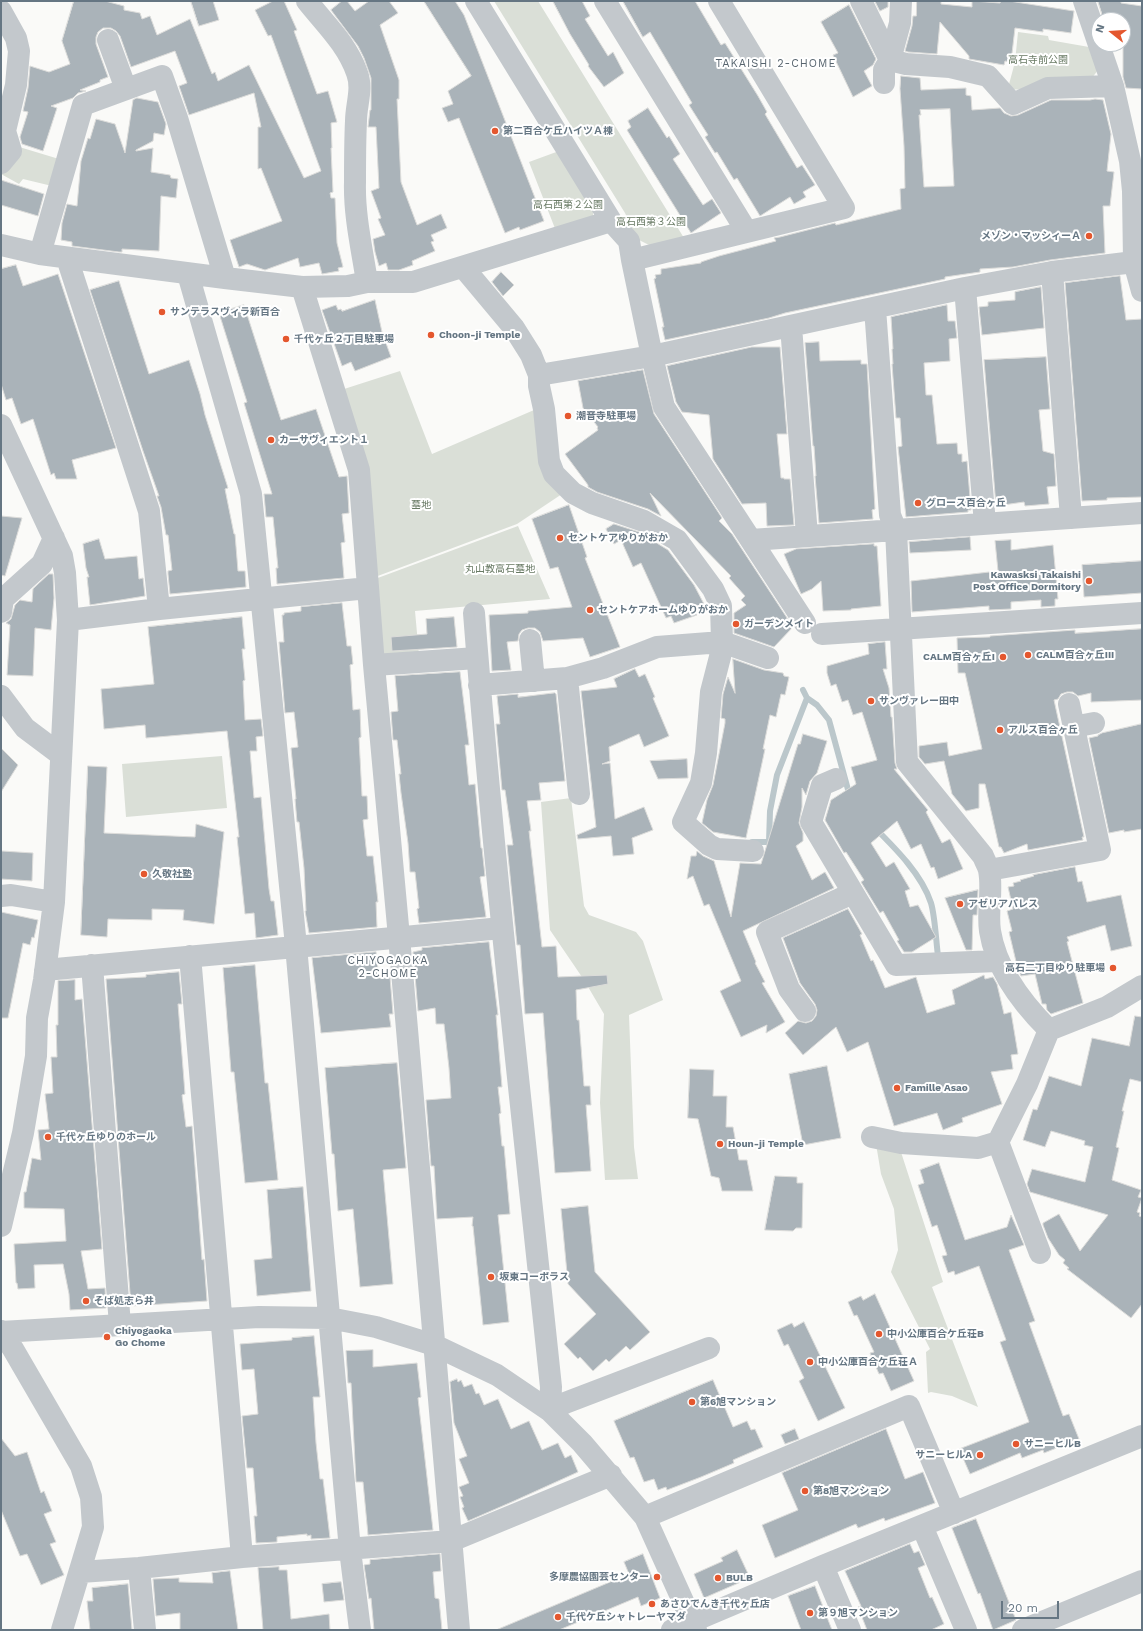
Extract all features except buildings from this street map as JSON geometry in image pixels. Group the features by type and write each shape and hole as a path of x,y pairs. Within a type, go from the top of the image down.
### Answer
{"street":[{"path":"307,1 339,38 358,74 360,87 356,120 355,183 358,225 367,282"},
{"path":"476,1 611,221 629,241 652,356 664,407 751,540 814,628 900,629 1142,613"},
{"path":"605,1 747,232"},
{"path":"632,260 844,208 719,1"},
{"path":"861,1 890,60 906,64 950,68 988,76 1013,104 1048,88 1113,86"},
{"path":"884,83 884,70 890,60 900,23 901,1"},
{"path":"1084,1 1113,86 1138,191 1134,262 1142,291"},
{"path":"1,11 16,38 19,51 16,84 6,131 11,151 1,163"},
{"path":"108,40 126,89"},
{"path":"40,254 83,105 162,76 177,118 225,278"},
{"path":"1,246 40,254 188,274 302,287 348,286 367,282 413,282 611,221"},
{"path":"67,258 149,511 159,609"},
{"path":"539,375 652,356 965,288 1052,272 1134,262"},
{"path":"462,267 514,328 531,355 539,375 539,386 544,409 549,461 554,474 573,493 592,504 644,521 677,540 713,590 721,606 722,642 720,657 711,692 702,783 683,822 709,845 717,849 753,851"},
{"path":"1052,272 1071,518"},
{"path":"188,274 251,494 296,946 350,1550 360,1630"},
{"path":"302,287 359,470 374,665 459,1630"},
{"path":"965,288 985,524"},
{"path":"875,308 890,515 896,530 908,762 983,856 989,870 990,932 998,961 1013,986 1035,1016 1049,1030"},
{"path":"791,326 807,536"},
{"path":"1,424 62,556 65,573 68,620 54,902 37,1018 36,1056 23,1133 1,1226"},
{"path":"751,540 1142,513"},
{"path":"1,612 3,599 42,564 54,538"},
{"path":"68,620 159,609 368,588"},
{"path":"474,613 479,685 502,928 551,1387 550,1411"},
{"path":"530,640 534,681"},
{"path":"479,685 567,678 603,668 657,647 722,642 768,658"},
{"path":"374,665 477,658"},
{"path":"567,678 579,794"},
{"path":"1,696 25,728 61,755"},
{"path":"989,870 1100,850 1084,725 1069,704"},
{"path":"836,779 822,785 810,822 896,965 998,961"},
{"path":"805,1011 789,989 767,932 853,893"},
{"path":"1,896 11,895 54,902"},
{"path":"45,970 502,928"},
{"path":"190,956 242,1557"},
{"path":"92,965 120,1325"},
{"path":"872,1137 901,1143 978,1148 998,1142 1027,1084 1049,1030 1107,1007 1142,986"},
{"path":"998,1142 1040,1254"},
{"path":"1,1332 260,1317 329,1318 376,1327 434,1345 497,1375 550,1411 582,1443 611,1475 645,1517 694,1626"},
{"path":"1,1332 13,1349 81,1466 91,1497 92,1527 62,1630"},
{"path":"550,1411 565,1403 709,1348"},
{"path":"645,1517 909,1406 954,1513"},
{"path":"672,1630 694,1626 823,1566 1142,1436"},
{"path":"80,1572 139,1568 242,1557 350,1550 451,1541 611,1475"},
{"path":"922,1526 966,1630"},
{"path":"823,1566 850,1630"},
{"path":"139,1568 146,1630"},
{"path":"1023,1630 1142,1581"}],"green space":[{"name":"高石西第３公園","path":"494,1 538,1 684,238 651,246 637,239 625,213"},
{"name":"高石寺前公園","path":"1018,32 1048,36 1049,40 1089,47 1098,70 1092,78 1074,82 1035,88 1008,88 1015,62"},
{"path":"16,146 59,159 52,186 23,179 19,184 1,174"},
{"name":"高石西第２公園","path":"559,151 593,208 593,219 556,231 529,162"},
{"name":"墓地","path":"400,371 432,454 541,407 565,492 517,524 375,577 341,390"},
{"name":"丸山教高石墓地","path":"518,526 550,599 415,611 419,655 389,658 381,652 375,579"},
{"path":"222,756 227,808 126,817 122,764"},
{"path":"571,798 584,906 589,915 636,932 643,941 663,1000 629,1015 634,1147 638,1179 605,1180 600,1103 604,1014 584,980 550,930 541,802"},
{"path":"876,1144 900,1149 943,1282 932,1287 978,1407 952,1396 931,1392 928,1393 926,1352 930,1349 891,1272 898,1250 894,1209 881,1174"}],"waterway":[{"path":"803,690 807,698 817,705 829,720 850,797"},
{"path":"752,842 769,842 770,811 777,775 807,698"},
{"path":"876,829 908,863 927,893 934,915 938,956"}],"place":[{"name":"第二百合ケ丘ハイツＡ棟","path":"495,131"},
{"name":"メゾン・マッシィーＡ","path":"1089,236"},
{"name":"サンテラスヴィラ新百合","path":"162,312"},
{"name":"Choon-ji Temple","path":"431,335"},
{"name":"千代ヶ丘２丁目駐車場","path":"286,339"},
{"name":"潮音寺駐車場","path":"568,416"},
{"name":"カーサヴィエント１","path":"271,440"},
{"name":"グロース百合ヶ丘","path":"918,503"},
{"name":"セントケアゆりがおか","path":"560,538"},
{"name":"Kawasksi Takaishi Post Office Dormitory","path":"1089,581"},
{"name":"セントケアホームゆりがおか","path":"590,610"},
{"name":"ガーデンメイト","path":"736,624"},
{"name":"CALM百合ヶ丘III","path":"1028,655"},
{"name":"CALM百合ヶ丘I","path":"1003,657"},
{"name":"サンヴァレー田中","path":"871,701"},
{"name":"アルス百合ヶ丘","path":"1000,730"},
{"name":"久敬社塾","path":"144,874"},
{"name":"アゼリアパレス","path":"960,904"},
{"name":"高石二丁目ゆり駐車場","path":"1113,968"},
{"name":"Famille Asao","path":"897,1088"},
{"name":"千代ヶ丘ゆりのホール","path":"48,1137"},
{"name":"Houn-ji Temple","path":"720,1144"},
{"name":"坂東コーポラス","path":"491,1277"},
{"name":"そば処志ら井","path":"86,1301"},
{"name":"中小公庫百合ケ丘荘B","path":"879,1334"},
{"name":"Chiyogaoka Go Chome","path":"107,1337"},
{"name":"中小公庫百合ケ丘荘Ａ","path":"810,1362"},
{"name":"第6旭マンション","path":"692,1402"},
{"name":"サニーヒルB","path":"1016,1444"},
{"name":"サニーヒルA","path":"980,1455"},
{"name":"第8旭マンション","path":"805,1491"},
{"name":"多摩農協園芸センター","path":"657,1577"},
{"name":"BULB","path":"718,1578"},
{"name":"あさひでんき千代ヶ丘店","path":"652,1604"},
{"name":"第９旭マンション","path":"810,1613"},
{"name":"千代ケ丘シャトレーヤマダ","path":"558,1617"}],"district":[{"name":"TAKAISHI 2-CHOME","path":"776,64"},
{"name":"CHIYOGAOKA 2-CHOME","path":"388,967"}]}
